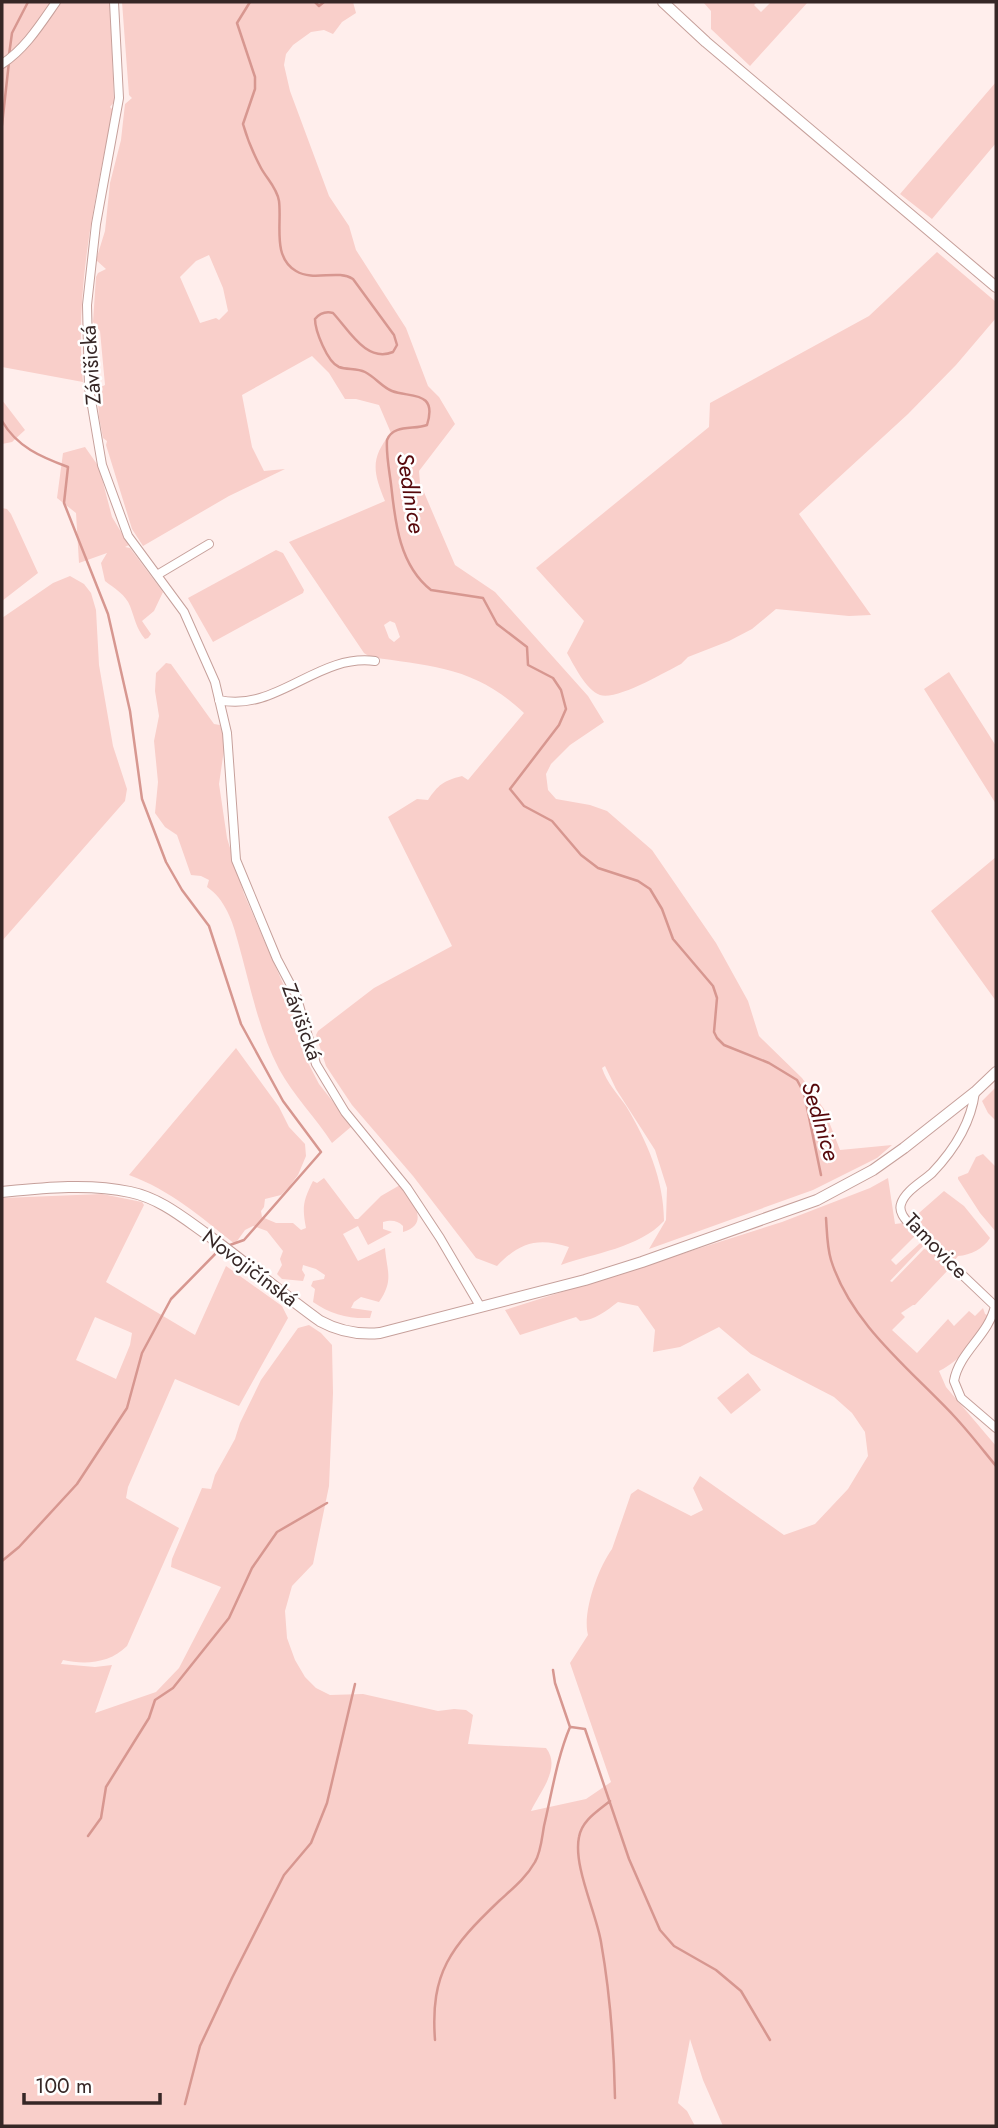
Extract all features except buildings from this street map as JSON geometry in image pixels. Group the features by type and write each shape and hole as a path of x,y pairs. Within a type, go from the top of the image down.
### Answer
{"street":[{"path":"2,64 14,56 35,32 56,2"},
{"name":"Závišická","path":"114,2 119,98 96,224 87,304 89,388 102,465 128,536 184,612 215,682 227,733 236,860 277,959 296,995 316,1064 345,1112 407,1188 480,1306"},
{"path":"663,2 706,42 996,287"},
{"path":"157,575 209,544"},
{"path":"219,700 253,701 338,663 360,659 375,661"},
{"name":"Novojičínská","path":"2,1192 92,1188 131,1192 148,1197 167,1205 320,1321 343,1331 380,1333 585,1280 817,1200 873,1170 937,1124 996,1072"},
{"name":"Tamovice","path":"975,1092 972,1113 956,1143 931,1173 906,1195 901,1209 912,1227 995,1306 990,1322 965,1356 954,1381 961,1398 996,1428"}],"shaded area":[{"path":"2,2 110,2 114,102 110,107 113,110 93,211 84,279 81,314 83,382 2,367"},
{"path":"122,2 353,2 356,13 342,22 333,34 324,30 311,32 293,45 286,54 284,65 290,91 329,196 349,226 356,250 406,328 428,386 439,397 455,424 419,471 420,483 455,565 495,592 588,696 604,722 570,745 551,764 546,774 548,790 556,799 607,811 652,850 716,943 748,1001 759,1036 802,1078 824,1109 840,1150 892,1145 877,1158 813,1190 649,1249 666,1220 667,1188 655,1150 616,1089 605,1066 602,1068 612,1088 634,1119 653,1161 661,1191 664,1221 642,1238 629,1244 561,1265 569,1247 539,1242 522,1247 497,1266 476,1258 413,1176 352,1105 326,1066 316,1035 318,1031 374,988 452,946 388,817 417,799 428,800 438,787 446,782 462,776 468,780 524,713 506,698 471,677 433,667 370,657 364,653 289,542 385,501 376,466 380,450 391,433 379,405 345,399 329,373 312,356 242,395 252,447 264,471 285,469 229,496 143,546 132,529 99,417 97,389 105,385 100,331 93,322 96,277 106,269 96,260 105,231 110,183 121,140 125,104 132,98 129,95","holes":["209,255 223,288 228,311 219,320 216,318 200,323 180,277 196,261","390,621 395,623 400,637 394,642 389,638 384,625"]},
{"path":"703,2 757,2 754,5 761,12 771,2 808,2 750,66 711,29 711,11"},
{"path":"996,82 996,143 932,219 900,194"},
{"path":"937,252 996,302 996,318 956,365 908,414 799,514 871,615 849,616 776,609 752,629 688,657 681,664 640,685 607,696 595,692 581,677 567,653 584,621 536,568 709,427 710,403 869,316"},
{"path":"2,400 25,430 12,442 2,444"},
{"path":"85,447 99,467 112,517 129,545 125,547 130,548 163,592 154,611 142,621 151,634 145,639 126,598 105,581 101,563 107,553 79,563 76,513 57,498 63,453"},
{"path":"2,508 11,514 38,573 2,601"},
{"path":"276,550 283,553 304,590 303,593 213,642 188,598"},
{"path":"70,576 84,584 91,593 96,610 99,665 113,746 127,789 125,801 2,941 2,618 53,583"},
{"path":"166,663 171,664 214,724 220,725 225,743 219,784 227,838 244,894 288,995 307,1049 303,1053 319,1084 352,1126 332,1143 291,1088 272,1054 227,912 219,898 207,887 209,880 191,875 177,835 165,827 155,813 158,782 154,741 159,716 155,691 156,673"},
{"path":"949,672 996,746 996,804 924,689"},
{"path":"996,857 996,1001 931,911"},
{"path":"236,1048 279,1107 289,1127 305,1144 306,1156 298,1175 281,1195 265,1199 262,1217 276,1223 293,1223 301,1230 306,1228 304,1204 307,1194 313,1181 317,1183 324,1178 355,1219 381,1196 400,1185 413,1204 418,1217 416,1223 403,1232 403,1226 398,1223 383,1222 383,1229 392,1232 368,1245 358,1226 343,1234 358,1261 385,1248 388,1282 384,1294 379,1302 361,1297 351,1308 372,1311 370,1318 340,1315 313,1302 313,1281 324,1279 325,1275 316,1269 303,1265 303,1281 282,1279 277,1274 282,1265 280,1259 283,1251 267,1231 253,1226 245,1230 235,1244 172,1196 129,1175"},
{"path":"996,1087 996,1121 982,1101"},
{"path":"983,1154 996,1167 996,1232 958,1179 968,1173 976,1157"},
{"path":"888,1178 895,1224 903,1223 916,1235 891,1260 896,1265 919,1244 922,1242 924,1245 890,1281 924,1249 931,1251 949,1269 915,1305 901,1313 905,1317 892,1330 917,1353 948,1319 954,1326 969,1311 975,1316 983,1308 985,1314 990,1316 962,1354 939,1371 946,1387 996,1446 996,2126 723,2126 703,2080 690,2039 678,2103 687,2111 695,2126 2,2126 2,1198 102,1194 142,1202 144,1205 106,1282 195,1335 226,1266 282,1306 288,1318 239,1406 175,1379 128,1487 126,1498 179,1528 127,1646 105,1659 89,1662 63,1660 61,1664 95,1667 112,1665 95,1713 156,1692 179,1668 221,1587 171,1567 172,1559 202,1488 211,1489 215,1475 235,1439 261,1380 298,1328 309,1325 332,1345 333,1393 329,1486 313,1564 292,1586 285,1611 287,1638 295,1660 305,1677 316,1688 330,1695 363,1694 438,1711 466,1710 473,1715 468,1744 546,1748 552,1764 548,1780 531,1811 586,1799 611,1782 570,1663 588,1635 589,1603 631,1494 638,1489 691,1516 703,1510 693,1488 700,1476 784,1535 815,1524 848,1489 868,1456 865,1432 852,1413 834,1397 751,1354 719,1327 680,1347 653,1352 655,1330 638,1306 618,1302 591,1319 580,1321 576,1317 520,1335 505,1310 782,1222 870,1188","holes":["95,1317 132,1333 116,1379 76,1360"]},
{"path":"944,1191 964,1206 990,1238 980,1248 958,1256 954,1261 911,1220"},
{"path":"748,1373 761,1390 731,1414 717,1398"}],"waterway":[{"path":"9,55 12,33 28,2"},
{"name":"Sedlnice","path":"250,2 237,23 255,77 255,89 243,124 256,158 278,196 280,239 284,257 289,265 303,274 340,275 353,279 394,335 397,345 393,352 374,353 359,343 333,313 328,312 315,319 322,345 330,359 339,367 365,372 388,389 420,398 429,406 427,425 399,430 387,440 394,513 405,555 420,580 431,590 483,598 497,624 527,647 528,665 553,678 561,690 566,709 559,725 510,789 524,806 552,821 581,855 598,868 638,881 650,889 662,909 673,939 713,986 717,998 714,1032 717,1038 724,1045 769,1063 797,1080 804,1093 821,1175"},
{"path":"315,2 319,6 324,2"},
{"path":"2,125 9,62"},
{"path":"2,421 22,444 39,455 68,467 64,503 108,614 130,711 142,799 166,862 182,890 209,926 241,1024 283,1101 321,1152 244,1240 227,1246"},
{"name":"Sedlnice","path":"826,1218 831,1260 852,1305 867,1325 954,1416 996,1466"},
{"path":"2,1561 19,1547 77,1484 127,1408 142,1353 171,1299 221,1248"},
{"path":"88,1836 101,1818 106,1787 149,1718 155,1700 173,1688 229,1618 252,1568 277,1532 327,1503"},
{"path":"435,2040 436,1996 447,1962 456,1947 482,1917 527,1873 539,1854 558,1763 570,1727 553,1670"},
{"path":"185,2104 200,2046 232,1978 284,1875 311,1843 327,1803 355,1684"},
{"path":"571,1727 585,1729 629,1859 660,1930 674,1946 716,1970 741,1991 770,2040"},
{"path":"610,1801 583,1826 578,1849 604,1961 611,2020 615,2098"}]}
